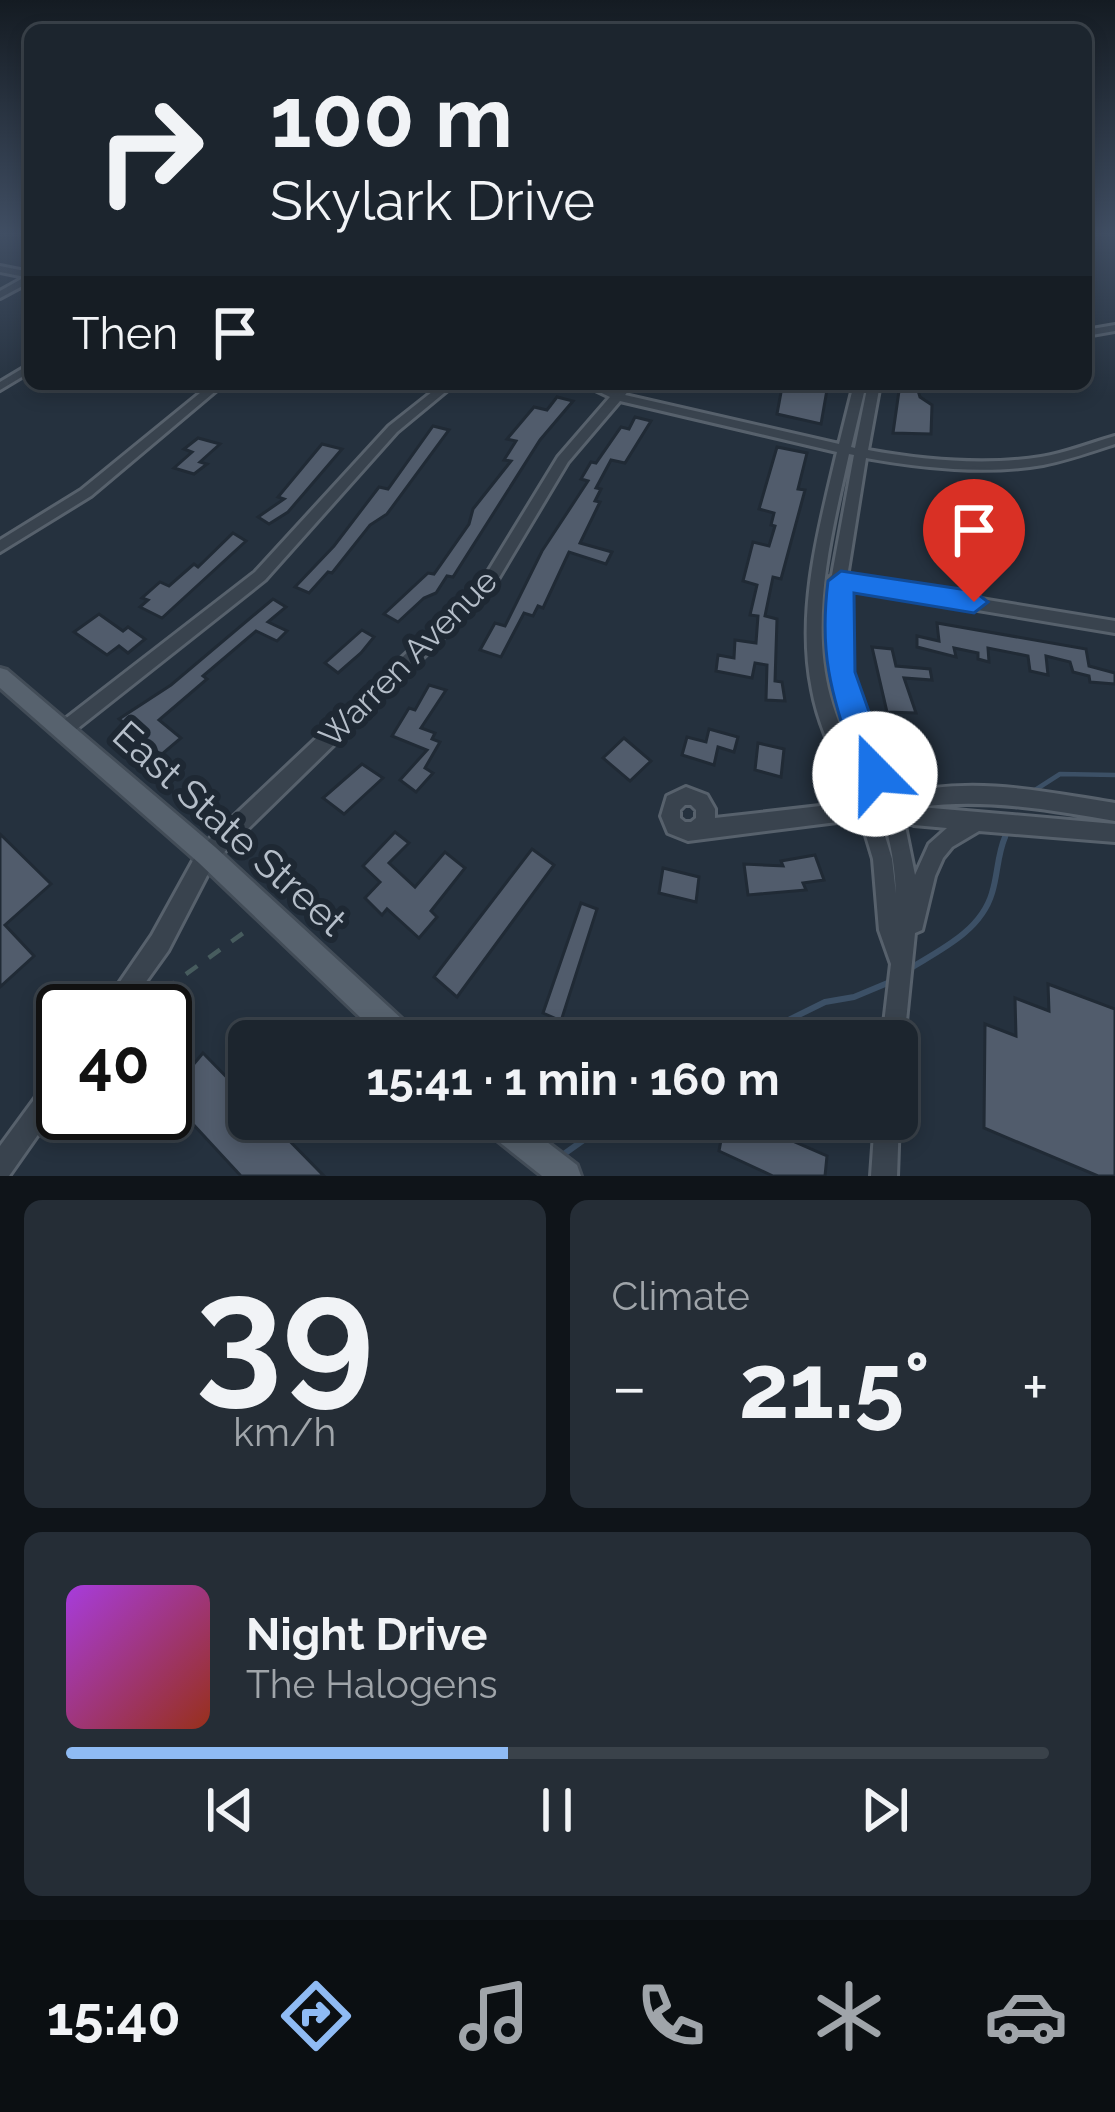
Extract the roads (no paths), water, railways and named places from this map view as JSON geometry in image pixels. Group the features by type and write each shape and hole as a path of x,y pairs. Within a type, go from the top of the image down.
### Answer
{"main road":[{"name":"East State Street","path":"0,676 207,855 383,1020"},
{"path":"521,1140 566,1176"}],"street":[{"path":"0,548 86,493 211,390"},
{"path":"62,731 260,577 393,429 442,390"},
{"path":"624,390 854,448 956,464 1060,458 1115,440"},
{"name":"Warren Avenue","path":"130,984 160,943 207,855 486,587 563,460 624,390"},
{"path":"859,390 836,626 840,672 877,808 885,931 899,958"},
{"path":"872,390 821,577 813,631 818,676 838,745 877,808"},
{"path":"821,577 1115,627"},
{"path":"700,829 877,808 914,816 1051,802 1115,812"},
{"path":"984,808 1115,833"},
{"path":"895,1020 899,958 914,925 927,866 938,844 984,808"},
{"path":"0,1167 36,1116"},
{"path":"884,1176 886,1140"}],"waterway":[{"path":"1032,792 1060,774 1115,775"},
{"path":"1004,840 1008,832"},
{"path":"909,969 958,938 979,918 992,893 1005,837"},
{"path":"789,1020 825,1002 854,997 890,982"},
{"path":"564,1154 584,1140"}]}
